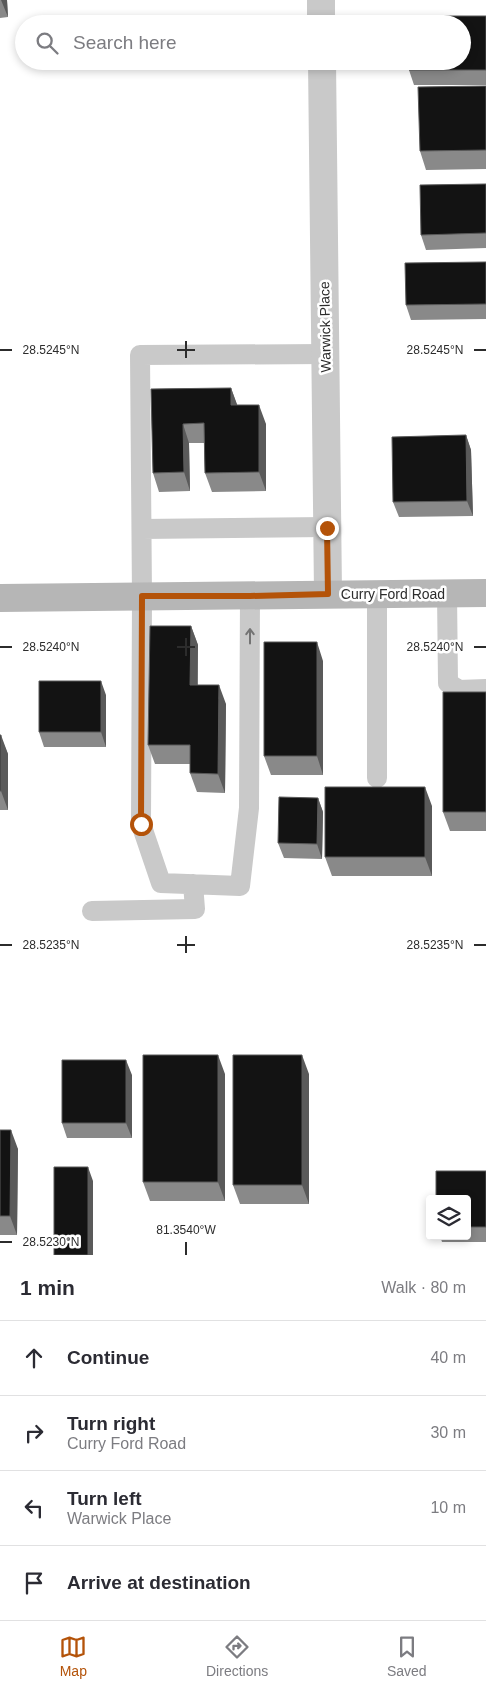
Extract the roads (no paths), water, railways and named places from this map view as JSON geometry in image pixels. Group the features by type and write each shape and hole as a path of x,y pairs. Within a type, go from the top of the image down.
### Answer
{"street":[{"path":"321,0 321,15"},
{"name":"Warwick Place","path":"322,70 328,594"},
{"name":"Curry Ford Road","path":"0,598 486,593"}],"lane":[{"path":"250,596 249,808 240,886 161,883 141,824 142,529 140,356 325,354"},
{"path":"142,529 327,528"},
{"path":"447,594 448,683 459,690 486,689"},
{"path":"376,595 377,778"},
{"path":"92,911 195,909 193,884"}]}
